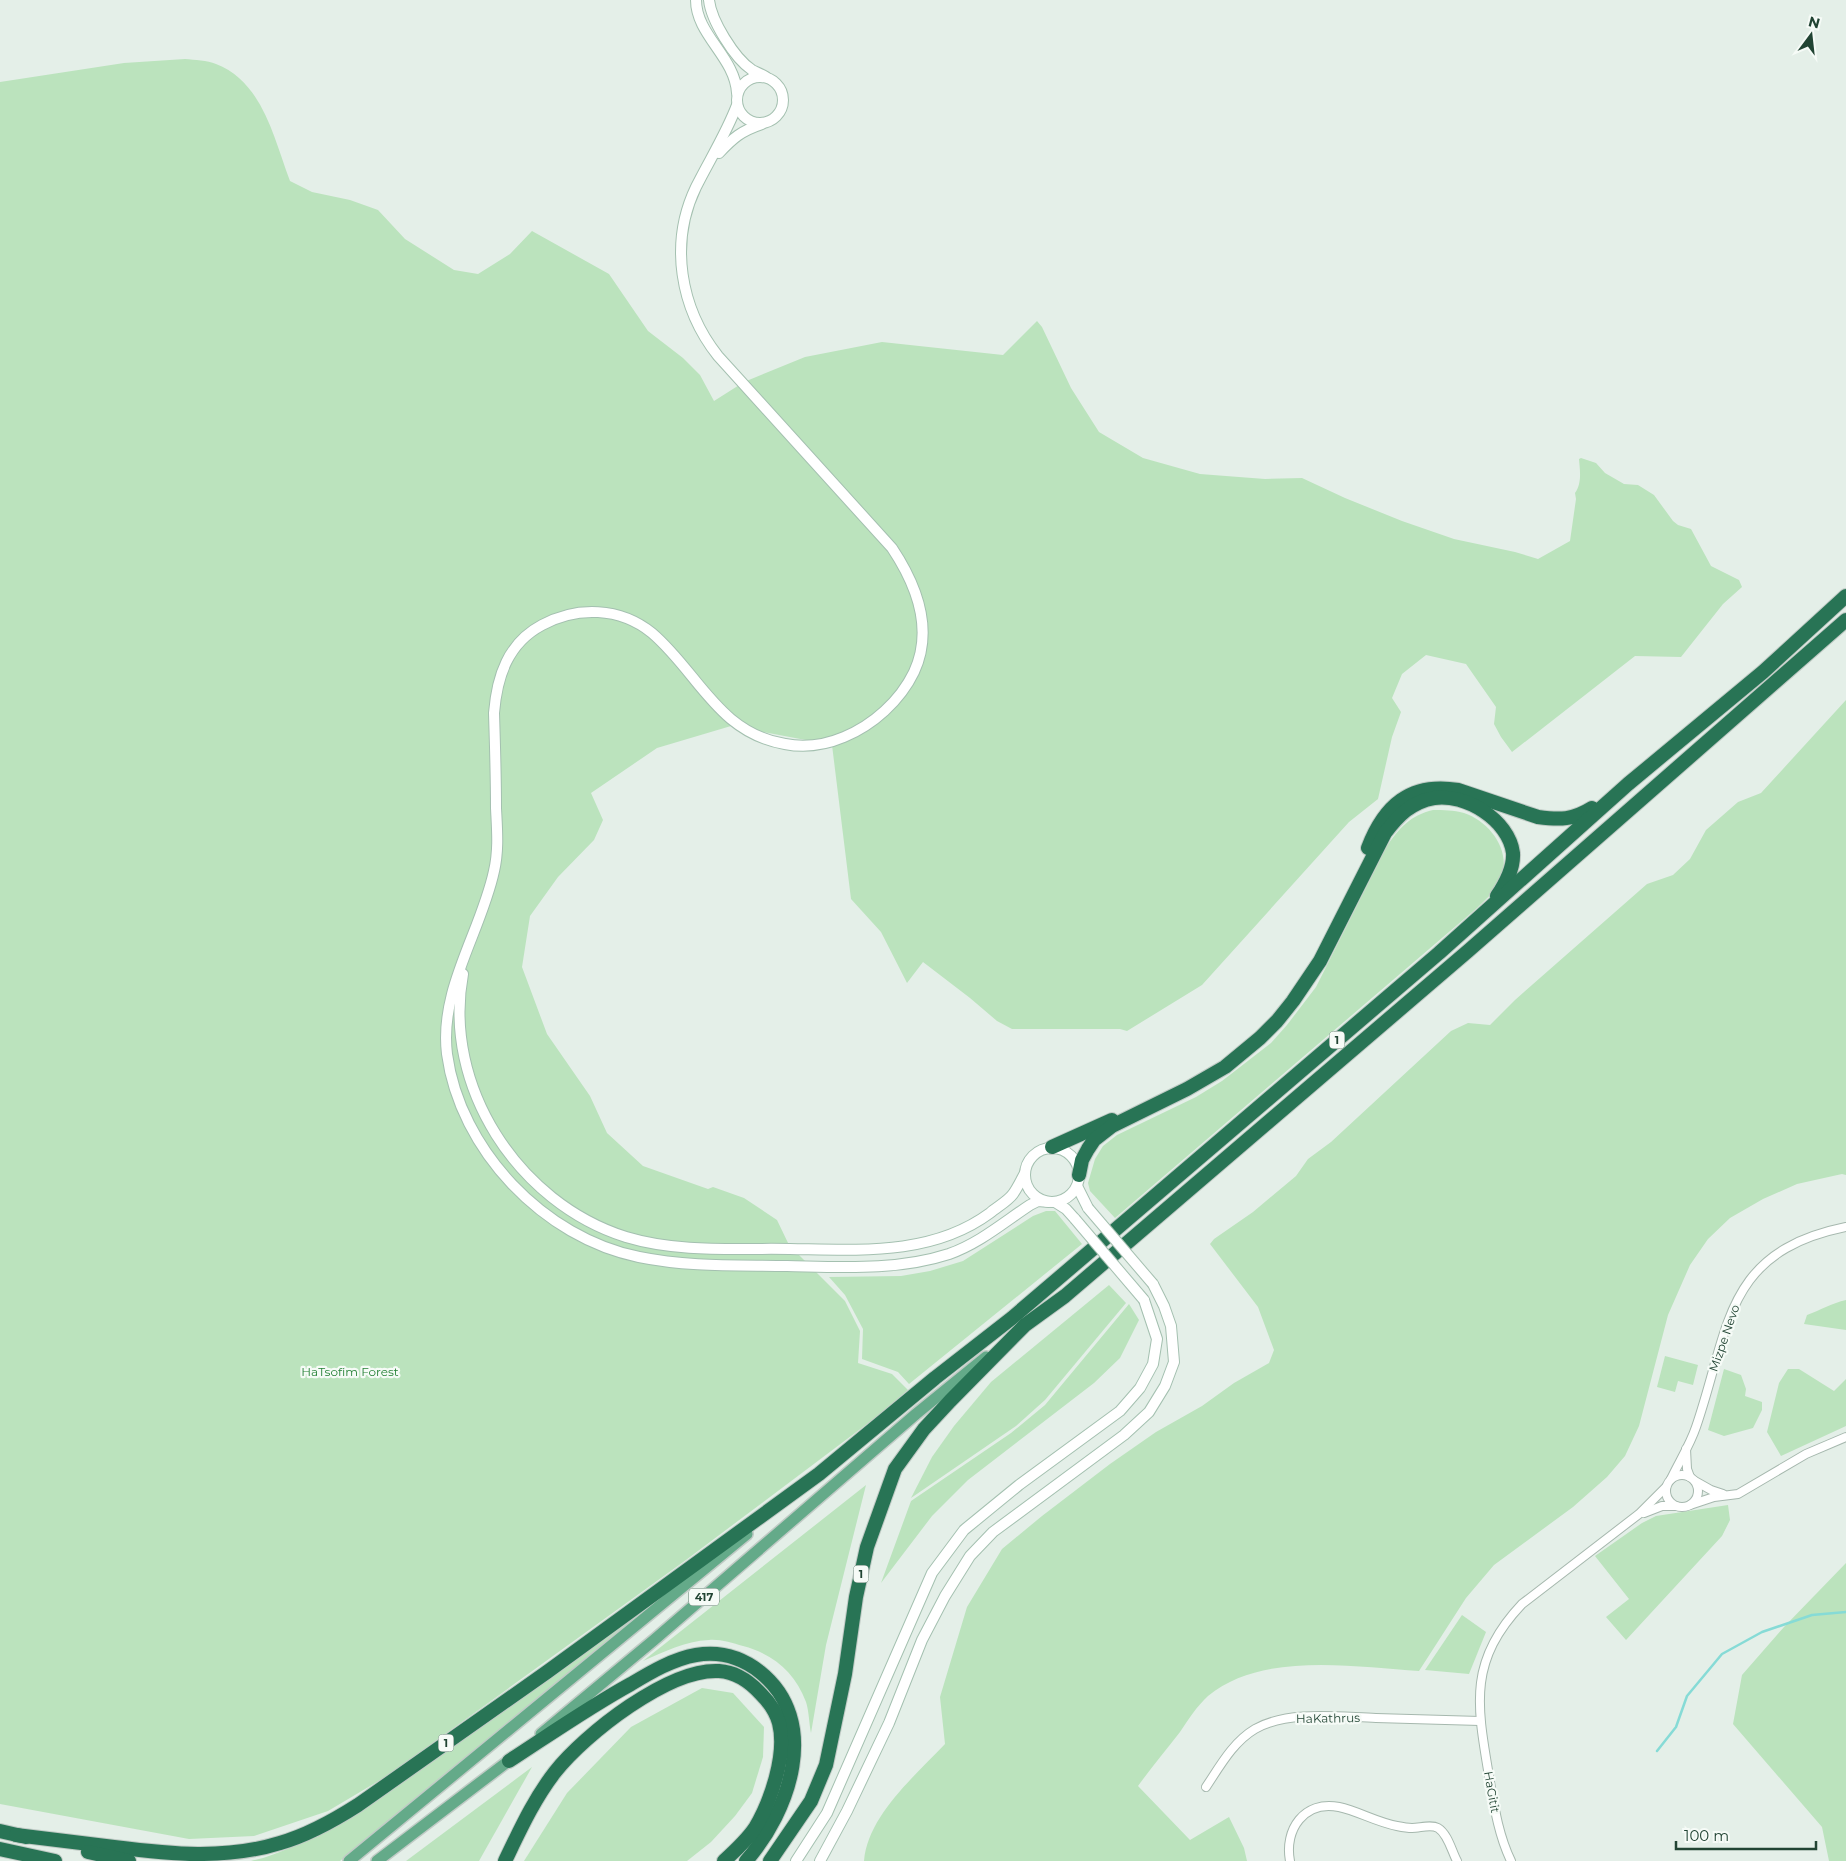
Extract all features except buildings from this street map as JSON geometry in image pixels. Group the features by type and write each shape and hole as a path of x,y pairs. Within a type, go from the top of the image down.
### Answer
{"highway":[{"name":"1","path":"0,1831 16,1835 156,1852 209,1855 255,1849 301,1836 328,1824 389,1784 819,1474 935,1378 1012,1318 1439,953 1628,784 1763,672 1846,596"},
{"name":"1","path":"770,1861 811,1801 826,1765 845,1674 856,1597 866,1547 895,1469 924,1429 1025,1325 1064,1296 1468,952 1846,620"},
{"path":"1345,909 1378,824 1395,804 1412,794 1433,788 1458,790 1538,817 1569,819 1580,816 1628,784"},
{"path":"1078,1181 1082,1160 1094,1140 1127,1117 1187,1090 1225,1067 1260,1038 1293,1001 1320,961 1385,833 1396,818 1408,808 1435,798 1452,799 1470,804 1493,819 1502,828 1513,853 1512,863 1505,884 1496,897 1439,953"},
{"path":"1052,1147 1116,1118 1157,1104"},
{"path":"509,1761 607,1697 665,1665 696,1655 719,1654 736,1658 757,1670 778,1691 790,1713 794,1744 790,1781 780,1810 768,1832 746,1861"},
{"path":"505,1861 534,1803 556,1771 587,1738 642,1699 665,1686 690,1675 720,1671 735,1674 746,1679 764,1697 772,1707 778,1721 781,1742 775,1778 766,1809 754,1830 724,1861"},
{"path":"16,1835 129,1861"},
{"path":"0,1848 55,1861"}],"main road":[{"name":"417","path":"377,1861 509,1761 654,1640 916,1414 1025,1325"},
{"name":"417","path":"350,1860 819,1474"}],"street":[{"path":"696,0 705,30 733,72 736,82 737,101 742,115 748,120 764,124"},
{"path":"706,170 716,156 736,136 746,129 764,124 776,118 784,104 784,96 780,87 774,81 751,70 734,52 716,23 709,0"},
{"path":"766,77 758,76 744,83 739,89 728,129 696,188 689,206 680,247 680,265 688,302 699,326 716,353 892,548 902,562 917,593 921,611 922,630 917,664 909,682 899,696 869,724 834,741 817,745 789,745 760,738 734,723 711,701 665,646 648,630 632,620 605,612 577,612 564,615 527,634 507,659 499,681 494,713 498,848 494,872 454,986 448,1011 447,1050 451,1076 466,1116 491,1158 505,1176 539,1209 559,1224 602,1246 638,1257 705,1265 872,1267 916,1262 950,1253 970,1245 1038,1201 1052,1202 1068,1197 1078,1181"},
{"path":"470,944 465,962 460,997 462,1052 490,1127 518,1165 550,1196 568,1209 608,1230 642,1241 706,1248 871,1250 913,1245 944,1237 962,1230 981,1219 1013,1195 1024,1174 1026,1165 1036,1152 1052,1147 1068,1153 1078,1167 1078,1181 1083,1200 1153,1284 1164,1306 1171,1326 1174,1362 1165,1386 1149,1412 1124,1435 993,1532 970,1556 945,1596 922,1640 890,1723 847,1812 820,1861"},
{"path":"796,1861 827,1813 932,1573 964,1530 1019,1485 1120,1411 1140,1388 1153,1364 1157,1339 1144,1300 1066,1209 1034,1196 1029,1189 1024,1174"},
{"name":"Mizpe Nevo","path":"1671,1479 1696,1429 1726,1326 1735,1303 1752,1276 1769,1260 1792,1245 1810,1236 1846,1227"},
{"path":"1636,1517 1662,1506 1690,1505 1705,1499 1738,1494 1806,1454 1846,1437"},
{"path":"1686,1447 1687,1469 1698,1491 1697,1497 1690,1505"},
{"path":"1480,1721 1480,1680 1485,1662 1509,1618 1537,1593 1636,1517 1666,1487 1671,1479 1680,1475 1727,1496"},
{"path":"1666,1487 1667,1497 1670,1502 1679,1506"},
{"name":"HaKathrus","path":"1206,1787 1242,1738 1255,1729 1284,1719 1317,1716 1480,1721"},
{"name":"HaGitit","path":"1480,1721 1499,1834 1511,1861"},
{"path":"1290,1861 1288,1842 1298,1820 1318,1808 1330,1806 1339,1807 1378,1822 1396,1826 1410,1828 1433,1826 1439,1829 1457,1861"}],"green space":[{"name":"HaTsofim Forest","path":"185,59 216,64 232,72 245,84 265,114 290,181 312,192 350,200 378,210 405,239 454,270 478,274 510,254 532,231 609,274 648,331 683,358 700,375 714,401 744,382 805,357 882,342 1003,355 1037,321 1042,327 1071,388 1099,432 1143,458 1200,474 1265,479 1302,478 1402,521 1454,539 1538,559 1570,541 1576,499 1575,493 1580,481 1579,459 1581,458 1596,463 1605,473 1624,484 1638,485 1654,495 1673,521 1678,525 1691,529 1711,566 1739,580 1742,587 1723,604 1681,657 1635,656 1512,752 1494,724 1496,707 1466,664 1426,655 1402,674 1392,698 1401,712 1392,737 1378,799 1349,822 1202,985 1127,1031 1120,1029 1012,1029 997,1021 923,962 907,983 881,932 851,899 832,745 731,726 657,748 591,793 603,820 594,840 558,877 530,916 522,967 547,1034 590,1096 607,1133 643,1166 708,1189 713,1187 744,1198 777,1220 789,1245 845,1301 860,1331 858,1363 892,1374 908,1390 875,1418 686,1560 387,1776 328,1811 254,1836 189,1839 0,1804 0,82 124,63"},
{"path":"1846,700 1846,1175 1842,1174 1797,1184 1763,1199 1730,1218 1708,1239 1690,1265 1668,1315 1639,1426 1625,1456 1607,1477 1573,1507 1494,1565 1466,1598 1419,1671 1338,1665 1282,1667 1255,1673 1230,1682 1204,1700 1138,1786 1190,1840 1229,1817 1244,1848 1247,1861 864,1861 867,1844 883,1812 907,1783 945,1744 940,1697 967,1607 1002,1549 1110,1464 1156,1432 1202,1406 1234,1383 1269,1363 1274,1350 1258,1307 1210,1244 1214,1239 1253,1212 1296,1176 1308,1159 1331,1142 1451,1031 1468,1023 1490,1025 1515,1000 1647,884 1673,875 1690,859 1706,830 1738,802 1761,793"},
{"path":"1433,810 1464,813 1474,817 1491,831 1497,840 1504,860 1503,870 1500,881 1490,896 1115,1218 1090,1191 1088,1183 1095,1159 1103,1146 1117,1135 1196,1097 1222,1081 1271,1043 1316,987 1387,846 1406,823 1418,815"},
{"path":"1046,1211 1055,1211 1082,1244 909,1384 898,1372 862,1359 863,1329 845,1295 829,1277 901,1276 930,1271 963,1261 1033,1216"},
{"path":"1109,1285 1126,1303 1045,1400 1016,1426 911,1498 932,1457 954,1426 991,1382"},
{"path":"1846,1300 1846,1330 1804,1324 1807,1315"},
{"path":"1129,1304 1139,1320 1120,1358 1094,1383 968,1480 932,1516 881,1583 911,1501 1011,1433 1045,1405"},
{"path":"1665,1356 1698,1365 1693,1385 1678,1381 1675,1392 1657,1387"},
{"path":"1724,1369 1741,1375 1746,1389 1745,1396 1762,1402 1762,1410 1753,1428 1724,1436 1708,1430"},
{"path":"1788,1369 1799,1369 1834,1391 1846,1379 1846,1426 1781,1456 1767,1432 1779,1383"},
{"path":"866,1485 826,1645 811,1733 806,1702 796,1682 782,1666 754,1649 722,1641 700,1641 675,1647 643,1661"},
{"path":"1728,1505 1730,1520 1722,1536 1626,1640 1606,1617 1629,1599 1595,1556 1642,1523 1656,1516"},
{"path":"1846,1563 1846,1861 1829,1861 1822,1827 1733,1724 1742,1675 1784,1627"},
{"path":"671,1588 340,1861 251,1861 282,1851 330,1828"},
{"path":"1462,1615 1486,1632 1469,1674 1425,1670"},
{"path":"702,1688 733,1693 764,1727 763,1757 752,1793 735,1816 711,1842 687,1861 524,1861 567,1793 631,1727"},
{"path":"532,1767 479,1861 406,1861"}],"waterway":[{"path":"1657,1751 1676,1727 1687,1696 1722,1654 1762,1632 1812,1615 1846,1612"}]}
